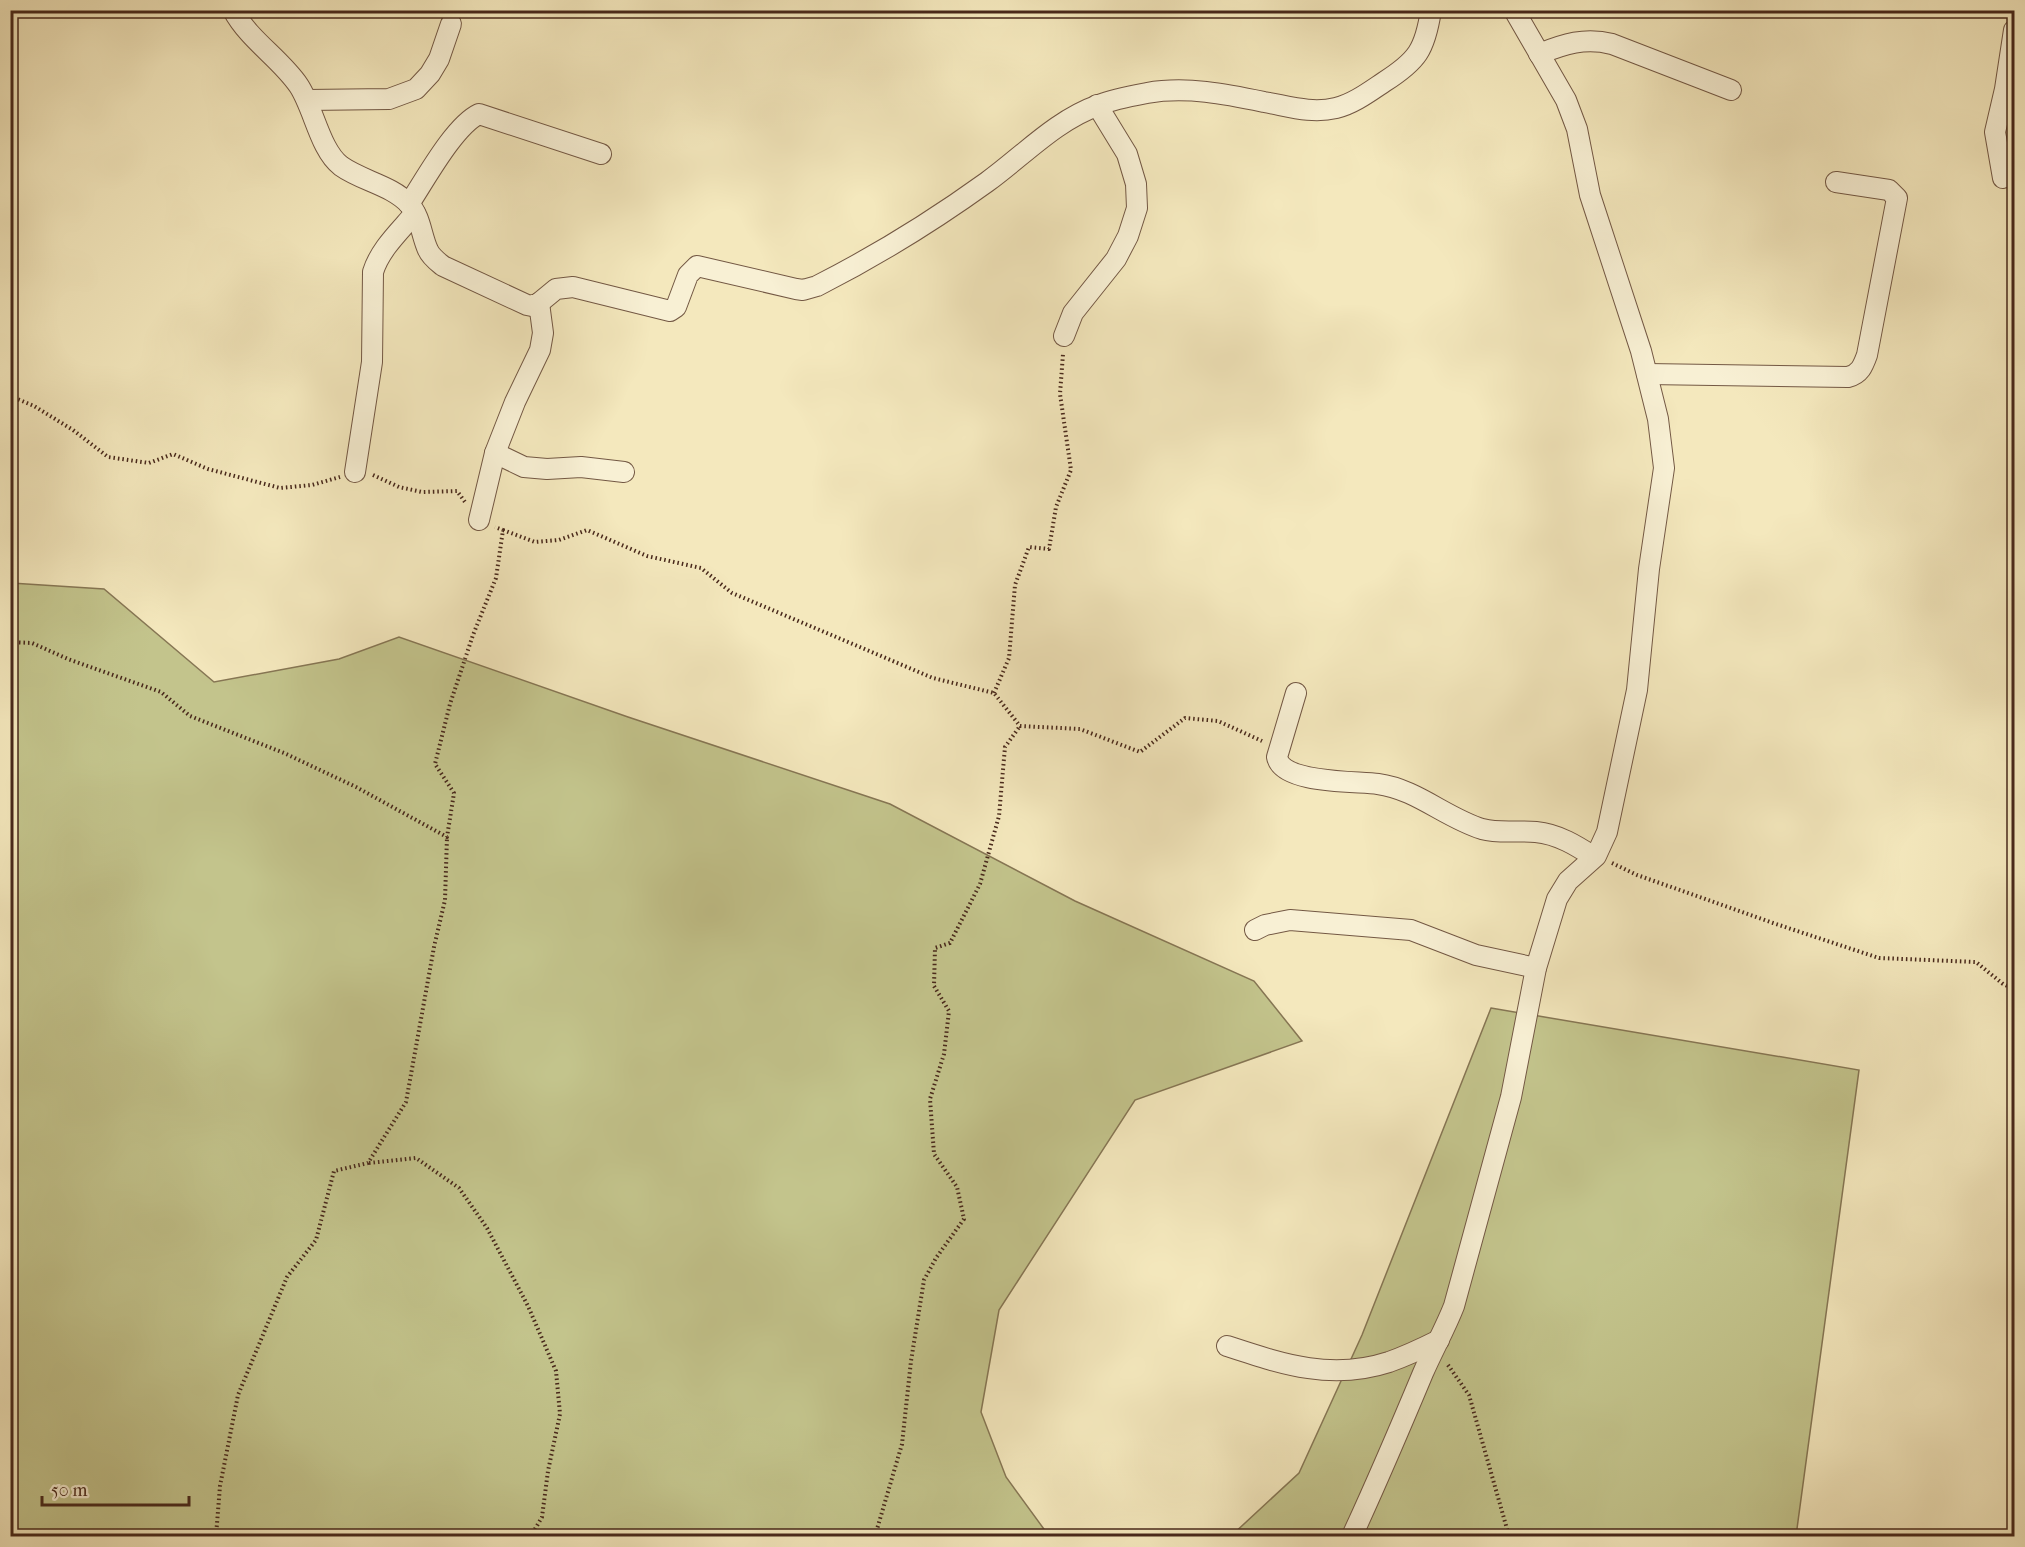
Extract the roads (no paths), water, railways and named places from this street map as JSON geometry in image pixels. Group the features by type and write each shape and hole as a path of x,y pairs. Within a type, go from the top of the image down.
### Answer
{"street":[{"path":"233,10 292,77 307,100 326,147 341,166 393,193 412,208 421,226 428,250 432,257 444,266 532,306 556,290 573,287 673,310 678,303 688,275 698,266 796,289 810,288 836,276 922,227 988,181 1057,128 1097,105 1151,92 1187,90 1226,94 1302,110 1337,108 1359,98 1393,76 1417,55 1428,32 1431,10"},
{"path":"1352,1536 1378,1482 1454,1306 1511,1097 1536,968 1562,890 1568,881 1595,856 1607,832 1637,690 1649,568 1664,468 1659,427 1647,374 1617,273 1590,195 1577,129 1566,100 1514,10"},
{"path":"307,100 389,99 416,89 430,74 439,59 451,24"},
{"path":"2003,178 1995,132 2005,89 2014,30"},
{"path":"1539,54 1578,41 1595,40 1612,44 1731,90"},
{"path":"1064,336 1073,313 1116,259 1128,236 1137,208 1136,184 1127,154 1097,105"},
{"path":"355,472 372,362 373,272 376,261 412,208 459,131 470,118 479,114 601,154"},
{"path":"1647,374 1848,377 1859,371 1867,355 1897,198 1889,190 1836,182"},
{"path":"479,520 495,453 540,350 543,333 539,303"},
{"path":"495,453 524,467 548,469 581,467 624,472"},
{"path":"1296,693 1279,749 1278,763 1288,771 1297,775 1395,787 1480,828 1497,832 1537,832 1576,845 1595,856"},
{"path":"1255,930 1272,923 1290,920 1411,930 1426,934 1476,956 1536,968"},
{"path":"1227,1346 1294,1367 1354,1370 1389,1362 1437,1343"}]}
